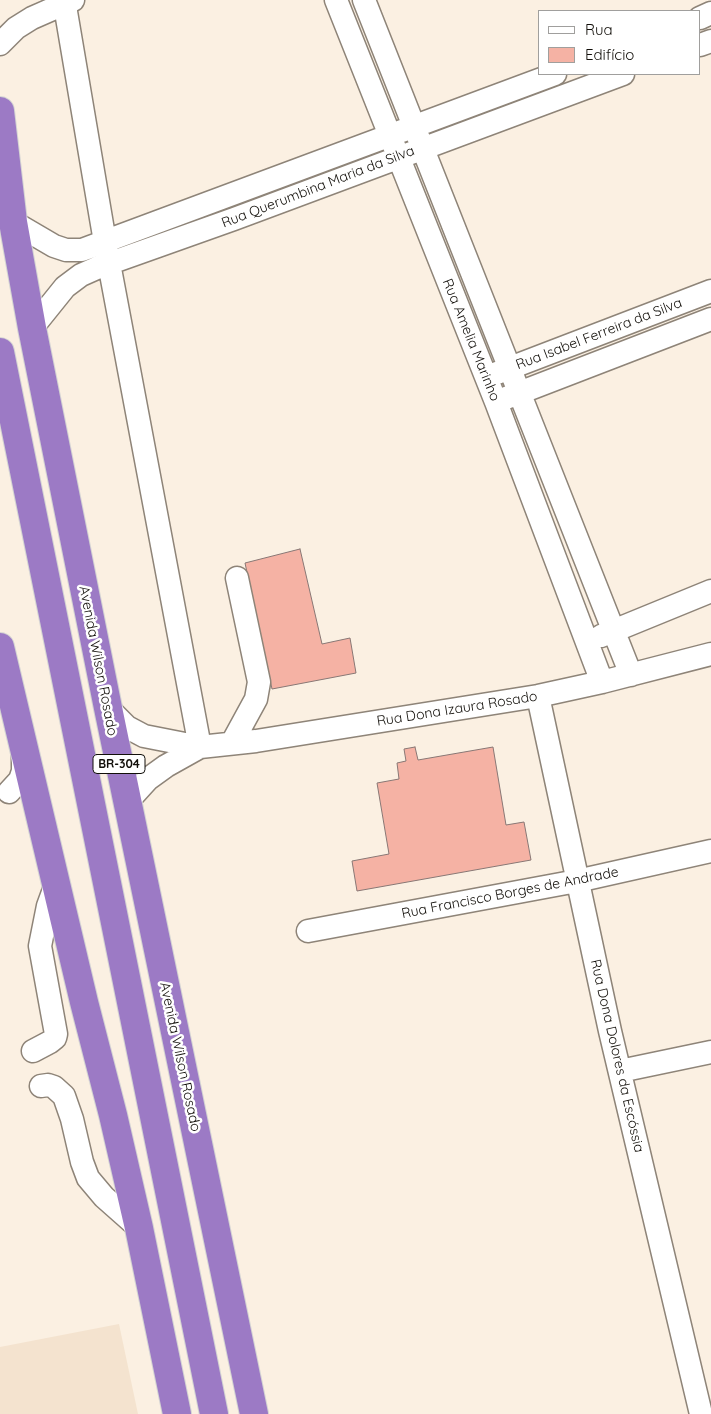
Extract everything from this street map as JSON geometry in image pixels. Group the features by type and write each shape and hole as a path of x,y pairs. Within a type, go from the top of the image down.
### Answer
{"highway":[{"name":"Avenida Wilson Rosado","path":"0,111 13,222 32,328 127,802 254,1414"},
{"name":"BR-304","path":"0,352 214,1414"},
{"path":"0,647 113,1115 139,1228 177,1414"}],"street":[{"name":"Rua Amelia Marinho","path":"336,0 496,402 602,682"},
{"name":"Rua Amelia Marinho","path":"364,0 632,675"},
{"path":"0,44 16,28 67,1 105,242 200,747"},
{"name":"Rua Querumbina Maria da Silva","path":"13,222 54,246 66,250 82,250 551,75"},
{"name":"Rua Querumbina Maria da Silva","path":"32,328 66,287 81,276 99,267 110,265 620,75"},
{"path":"227,196 234,219"},
{"name":"Rua Isabel Ferreira da Silva","path":"486,377 711,291"},
{"name":"Rua Isabel Ferreira da Silva","path":"496,402 711,319"},
{"path":"232,744 256,699 259,682 238,578"},
{"path":"588,642 711,591"},
{"name":"Rua Dona Izaura Rosado","path":"108,708 127,727 144,736 200,747 232,744 538,696 632,675 711,654"},
{"name":"Rua Dona Dolores da Escóssia","path":"538,696 620,1071 701,1414"},
{"path":"23,747 23,771 20,780 5,793 22,800 40,819"},
{"name":"Rua Dona Izaura Rosado","path":"127,802 148,779 166,766 200,747"},
{"name":"Rua Francisco Borges de Andrade","path":"308,931 577,881 711,851"},
{"path":"33,1051 50,1042 55,1038 56,1034 40,946 48,906 56,884"},
{"path":"620,1071 711,1052"},
{"path":"41,1086 48,1085 54,1087 64,1096 88,1178 104,1197 139,1228"}],"shaded area":[{"path":"119,1324 138,1414 0,1414 0,1347"}],"building":[{"path":"300,549 322,644 350,638 356,673 272,689 245,563"},
{"path":"415,747 418,760 493,747 506,825 524,822 531,860 357,891 352,861 389,854 377,783 399,779 397,763 406,761 404,749"}]}
